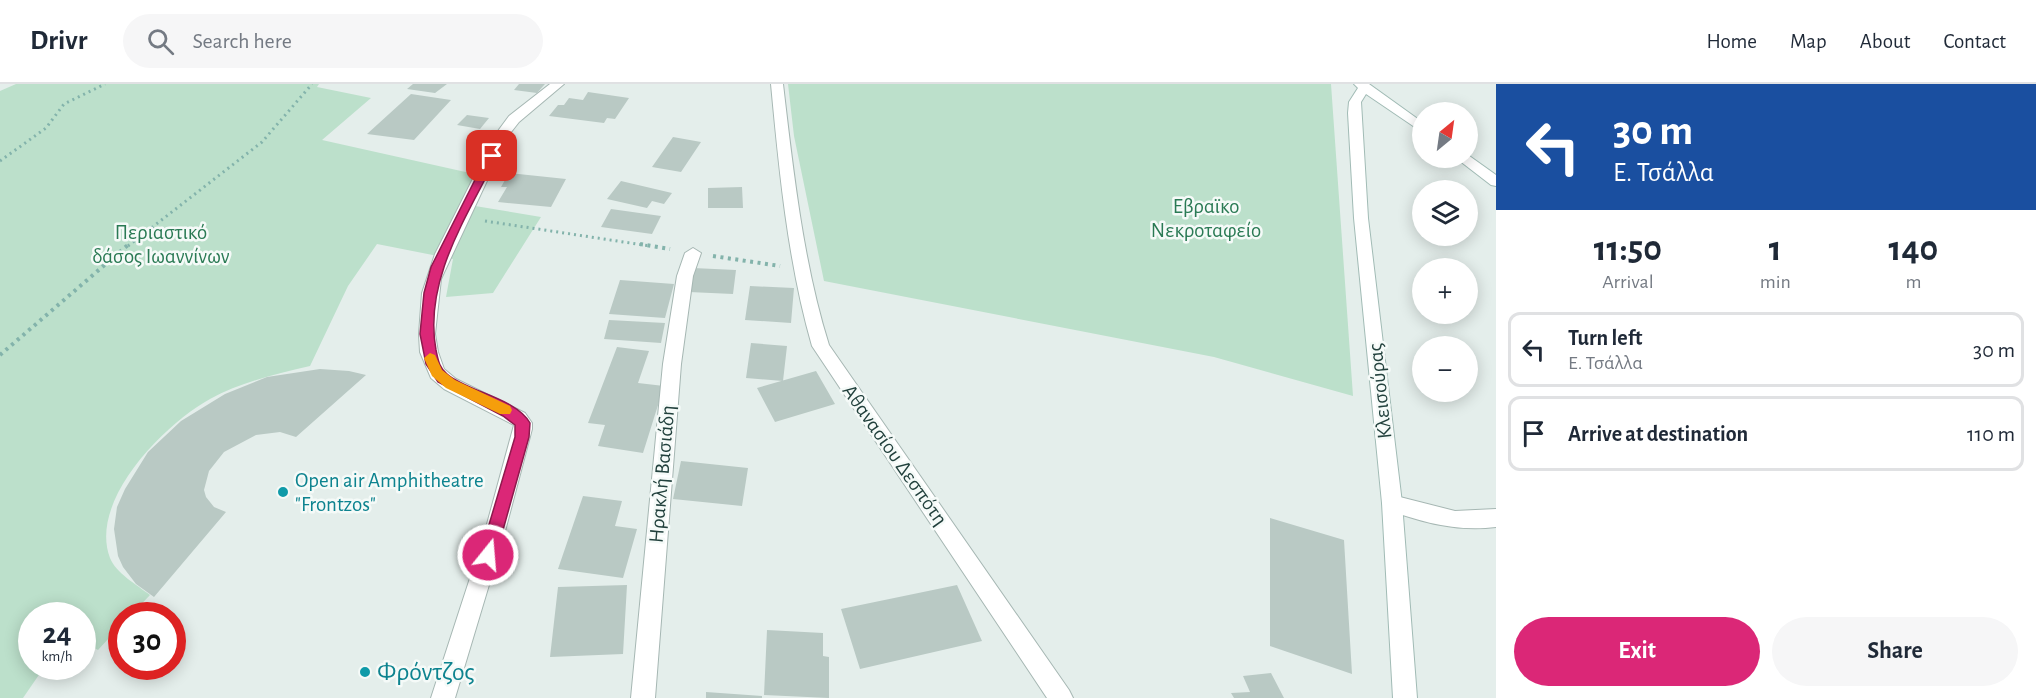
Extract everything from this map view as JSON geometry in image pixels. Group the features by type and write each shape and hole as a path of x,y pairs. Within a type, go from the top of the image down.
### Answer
{"street":[{"path":"443,698 494,535 523,423 518,418 442,378 432,364 427,334 433,279 443,254 507,126 558,84"},
{"name":"Αθανασίου Δεσπότη","path":"777,84 802,270 810,315 817,337 826,354 1061,698"},
{"path":"1364,85 1412,121"},
{"name":"Κλεισούρας","path":"1364,85 1355,102 1354,113 1361,218 1392,503 1407,698"},
{"path":"1477,168 1496,182"},
{"name":"Ηρακλή Βασιάδη","path":"643,698 672,364 685,276 693,253"},
{"path":"1392,503 1455,521 1471,522 1496,518"}],"path":[{"path":"0,161 46,128 64,104 105,84"},
{"path":"0,355 145,231 262,142 312,84"},
{"path":"463,217 802,270"}],"green space":[{"name":"Περιαστικό δάσος Ιωαννίνων","path":"16,84 319,84 317,87 371,98 322,140 479,175 463,204 541,217 493,293 446,297 453,259 377,244 348,286 310,366 272,375 234,388 192,410 173,426 135,466 120,489 110,512 106,536 113,563 122,574 150,595 143,602 108,602 108,639 98,650 96,649 96,602 18,602 18,680 35,680 23,698 0,698 0,91"},
{"name":"Εβραϊκο Νεκροταφείο","path":"788,84 1331,84 1353,396 1214,357 824,281 794,136"}],"building":[{"path":"413,84 447,84 435,93 407,89"},
{"path":"519,84 545,84 537,93 514,90"},
{"path":"588,92 629,98 615,119 607,118 604,123 549,116 558,105 564,105 569,98 583,100"},
{"path":"411,94 451,100 414,140 367,134"},
{"path":"467,115 489,118 480,129 457,125"},
{"path":"673,137 701,142 681,172 652,167"},
{"path":"509,173 566,179 551,207 498,202 507,187 501,187"},
{"path":"621,181 672,193 664,204 652,201 647,208 607,199"},
{"path":"742,187 743,208 708,208 708,188"},
{"path":"611,209 661,216 652,234 601,227"},
{"path":"693,268 736,270 733,294 689,292"},
{"path":"620,280 674,284 665,318 609,314"},
{"path":"750,286 794,288 791,323 745,320"},
{"path":"609,320 665,323 661,343 604,339"},
{"path":"751,343 787,346 783,381 746,378"},
{"path":"617,347 649,351 638,383 664,386 643,453 598,446 605,425 588,423"},
{"path":"320,369 366,375 296,437 280,432 256,435 224,452 209,471 204,490 206,497 214,507 226,512 154,597 136,584 118,556 114,529 117,507 125,489 148,452 181,421 225,394 267,377"},
{"path":"816,371 835,404 775,422 757,388"},
{"path":"681,461 748,468 742,506 673,499"},
{"path":"583,496 622,501 615,526 637,529 623,578 558,569"},
{"path":"1270,518 1344,540 1352,674 1270,646"},
{"path":"627,585 623,654 550,657 558,587"},
{"path":"957,585 982,641 860,669 841,609"},
{"path":"767,630 823,633 823,656 829,657 829,698 764,695"},
{"path":"1271,673 1284,698 1234,698 1231,693 1250,692 1243,676"},
{"path":"706,692 762,696 762,698 706,698"}],"slow traffic":[{"path":"430,358 437,373 450,384 505,410"}],"place":[{"name":"Open air Amphitheatre \"Frontzos\"","path":"283,492"},
{"name":"Φρόντζος","path":"365,672"}],"route":[{"path":"488,555 522,437 523,423 508,412 442,378 432,364 427,334 430,293 437,267 492,156"}]}
